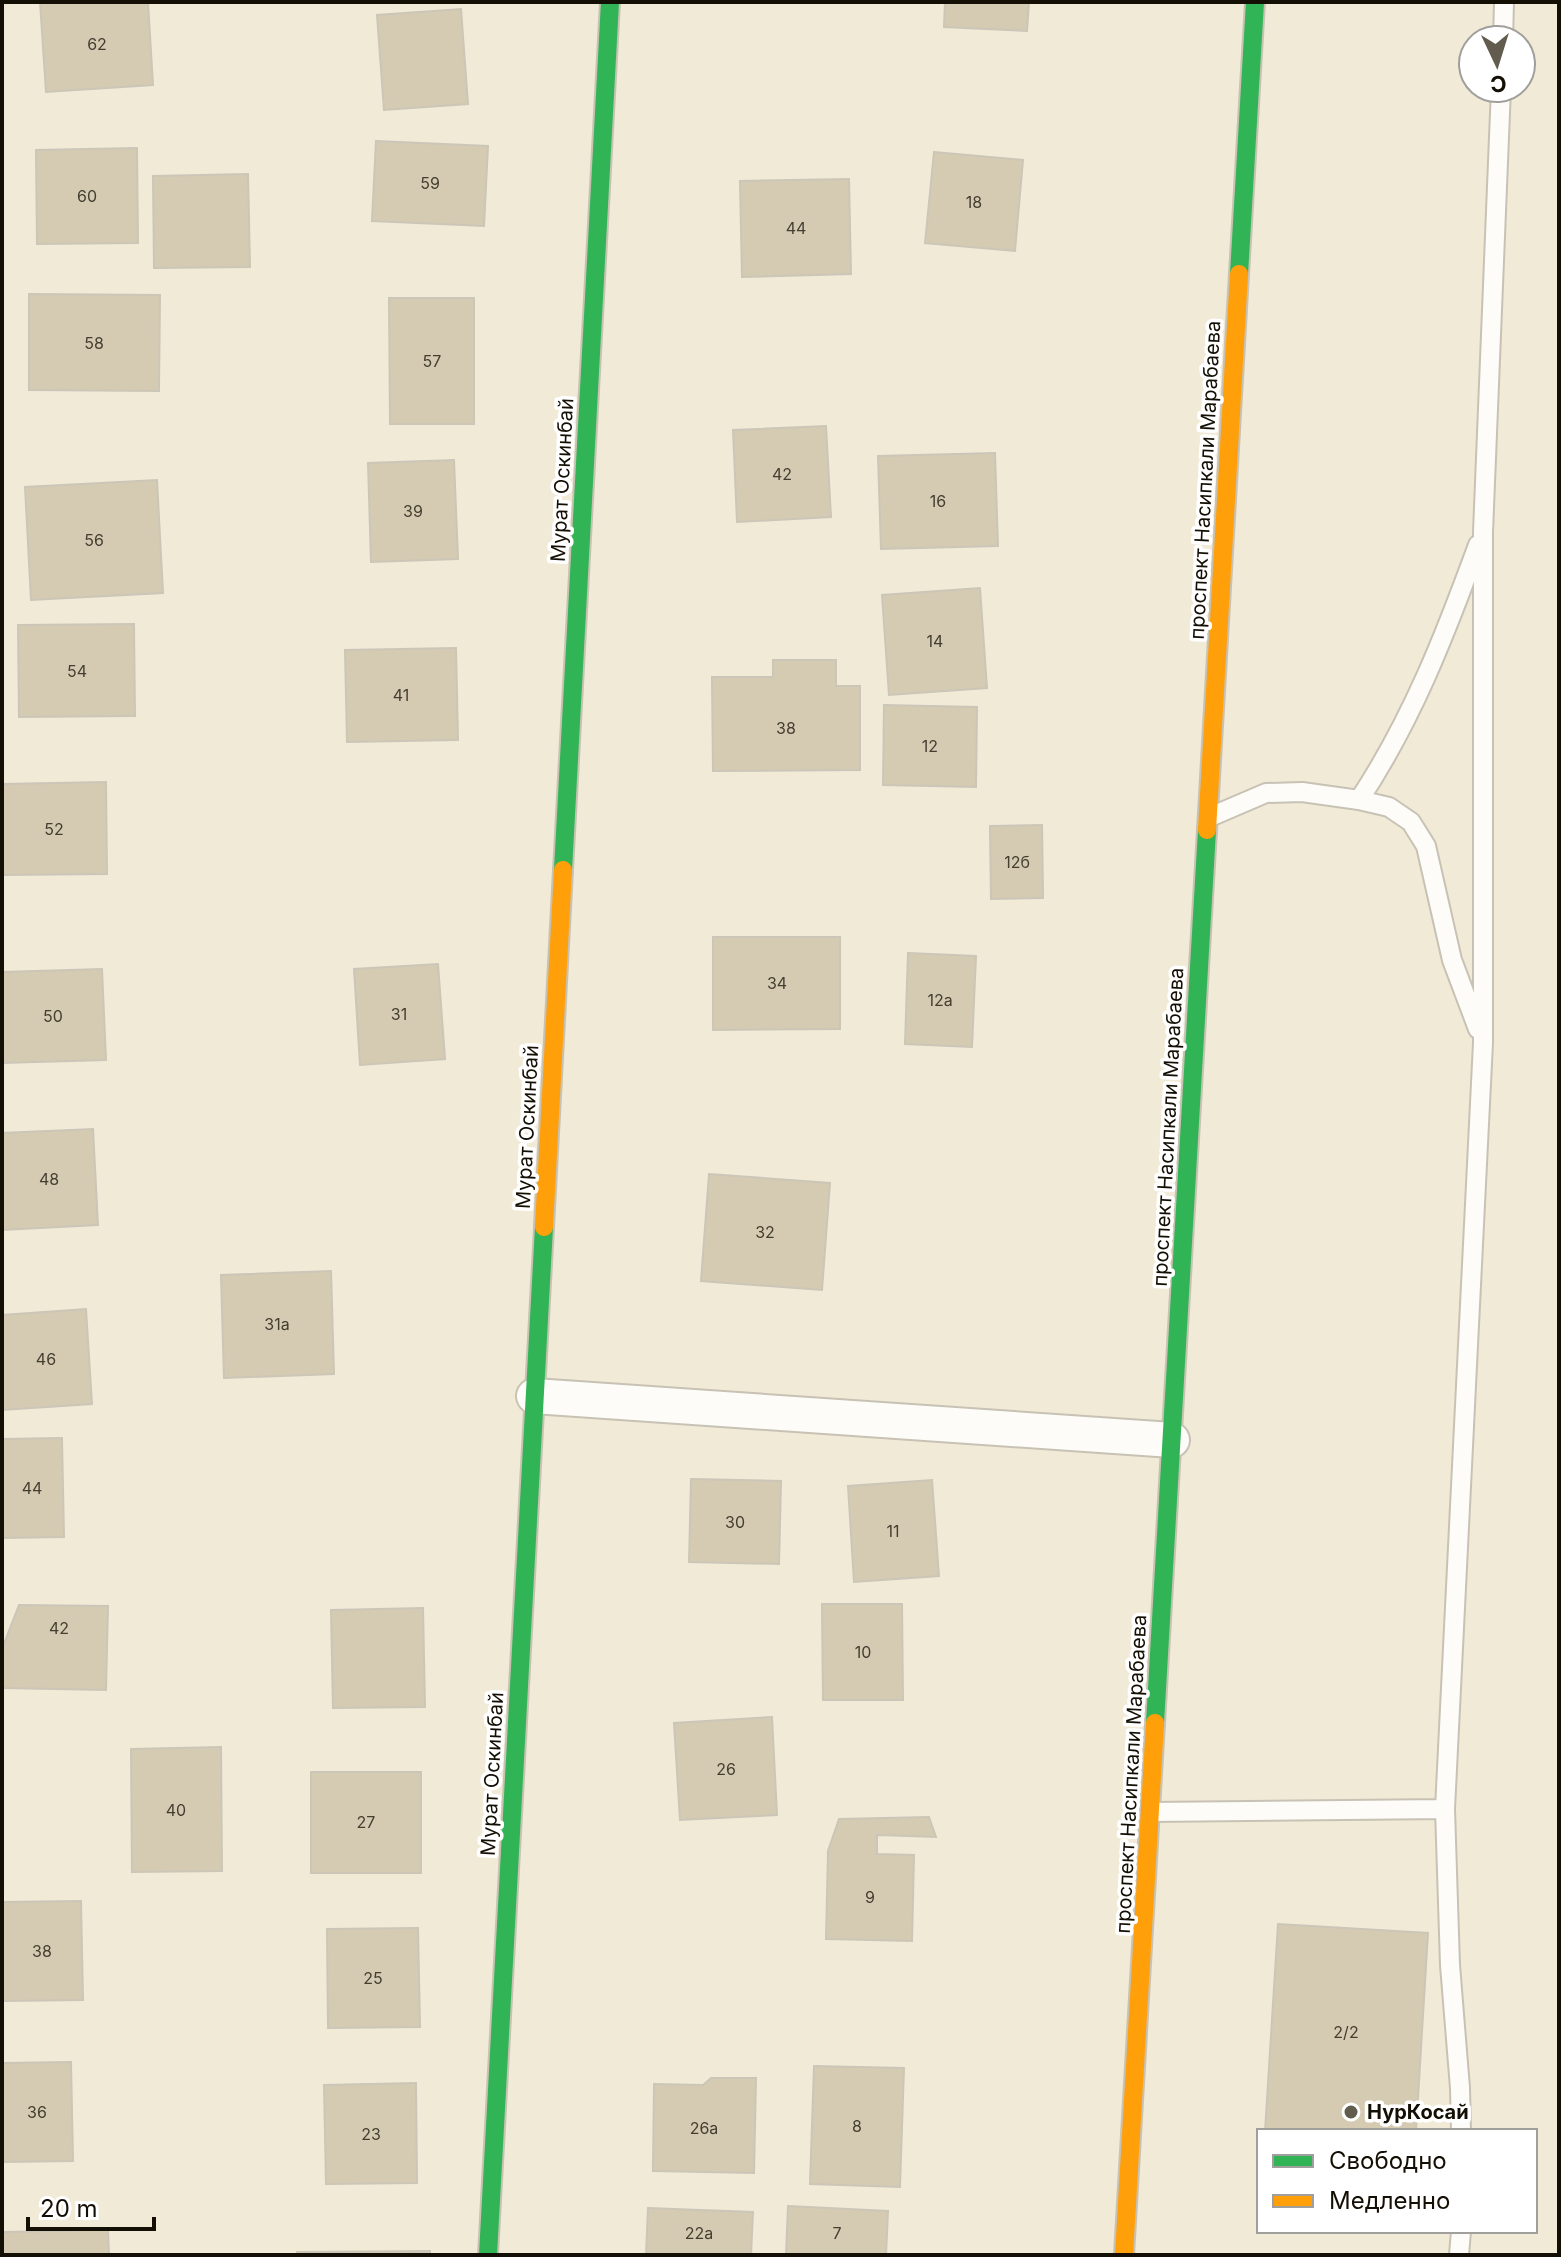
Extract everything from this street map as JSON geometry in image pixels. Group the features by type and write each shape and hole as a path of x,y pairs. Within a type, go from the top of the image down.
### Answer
{"main road":[{"name":"Мурат Оскинбай","path":"488,2255 610,2"},
{"name":"проспект Насипкали Марабаева","path":"1124,2255 1255,2"}],"street":[{"path":"534,1396 1172,1440"}],"lane":[{"path":"1503,24 1504,2"},
{"path":"1461,2129 1450,1965 1445,1809 1483,1043 1483,532 1500,104"},
{"path":"1359,800 1388,756 1413,707 1446,633 1483,532"},
{"path":"1208,818 1266,793 1302,792 1389,807 1411,822 1426,846 1452,960 1483,1043"},
{"path":"1151,1812 1445,1809"},
{"path":"1459,2255 1461,2233"}],"building":[{"path":"40,2 148,2 153,85 46,92"},
{"path":"945,2 1029,2 1027,31 944,27"},
{"path":"461,9 468,104 384,110 377,15"},
{"path":"376,141 488,146 484,226 372,221"},
{"path":"137,148 138,243 37,244 36,150"},
{"path":"934,152 1023,160 1015,251 925,243"},
{"path":"248,174 250,267 154,268 153,176"},
{"path":"849,179 851,274 742,277 740,181"},
{"path":"29,294 160,295 159,391 29,390"},
{"path":"389,298 474,298 474,424 390,424"},
{"path":"826,426 831,517 737,522 733,430"},
{"path":"995,453 998,546 881,549 878,456"},
{"path":"454,460 458,559 371,562 368,463"},
{"path":"157,480 163,593 31,600 25,487"},
{"path":"980,588 987,688 889,695 882,595"},
{"path":"134,624 135,716 19,717 18,625"},
{"path":"456,648 458,740 347,742 345,650"},
{"path":"773,660 836,660 836,686 860,686 860,770 713,771 712,677 773,677"},
{"path":"884,705 977,707 976,787 883,785"},
{"path":"106,782 107,874 2,875 2,784"},
{"path":"1042,825 1043,898 991,899 990,826"},
{"path":"713,937 840,937 840,1029 713,1030"},
{"path":"908,953 976,956 972,1047 905,1044"},
{"path":"438,964 445,1059 360,1065 354,969"},
{"path":"102,969 106,1060 2,1063 2,972"},
{"path":"93,1129 98,1225 2,1230 2,1133"},
{"path":"709,1174 830,1183 822,1290 701,1281"},
{"path":"331,1271 334,1374 224,1378 221,1275"},
{"path":"86,1309 92,1404 2,1410 2,1315"},
{"path":"62,1438 64,1537 2,1538 2,1439"},
{"path":"691,1479 781,1481 779,1564 689,1562"},
{"path":"932,1480 939,1576 854,1582 848,1486"},
{"path":"822,1604 902,1604 903,1700 823,1700"},
{"path":"19,1605 108,1606 106,1690 2,1688 2,1649"},
{"path":"423,1608 425,1707 333,1708 331,1610"},
{"path":"772,1717 777,1815 680,1820 674,1723"},
{"path":"221,1747 222,1871 132,1872 131,1749"},
{"path":"311,1772 421,1772 421,1873 311,1873"},
{"path":"929,1817 936,1837 877,1835 877,1854 914,1855 912,1941 826,1939 828,1851 839,1819"},
{"path":"81,1901 83,2000 2,2001 2,1902"},
{"path":"1278,1924 1428,1933 1416,2129 1265,2129"},
{"path":"418,1928 420,2027 328,2028 327,1929"},
{"path":"71,2062 73,2161 2,2162 2,2063"},
{"path":"814,2066 904,2068 900,2187 810,2184"},
{"path":"711,2078 756,2078 754,2173 653,2171 654,2084 703,2085"},
{"path":"416,2083 417,2183 326,2184 324,2085"},
{"path":"788,2206 888,2211 886,2255 786,2255"},
{"path":"648,2208 753,2212 751,2255 646,2255"},
{"path":"108,2230 109,2255 2,2255 2,2232"},
{"path":"430,2251 430,2255 297,2255 297,2252"}],"traffic: fast":[{"path":"563,870 610,2"},
{"path":"1239,274 1255,2"},
{"path":"1155,1723 1207,830"},
{"path":"488,2255 544,1227"}],"traffic: slow":[{"path":"1207,830 1239,274"},
{"path":"544,1227 563,870"},
{"path":"1124,2255 1155,1723"}],"place":[{"name":"НурКосай","path":"1351,2112"}]}
